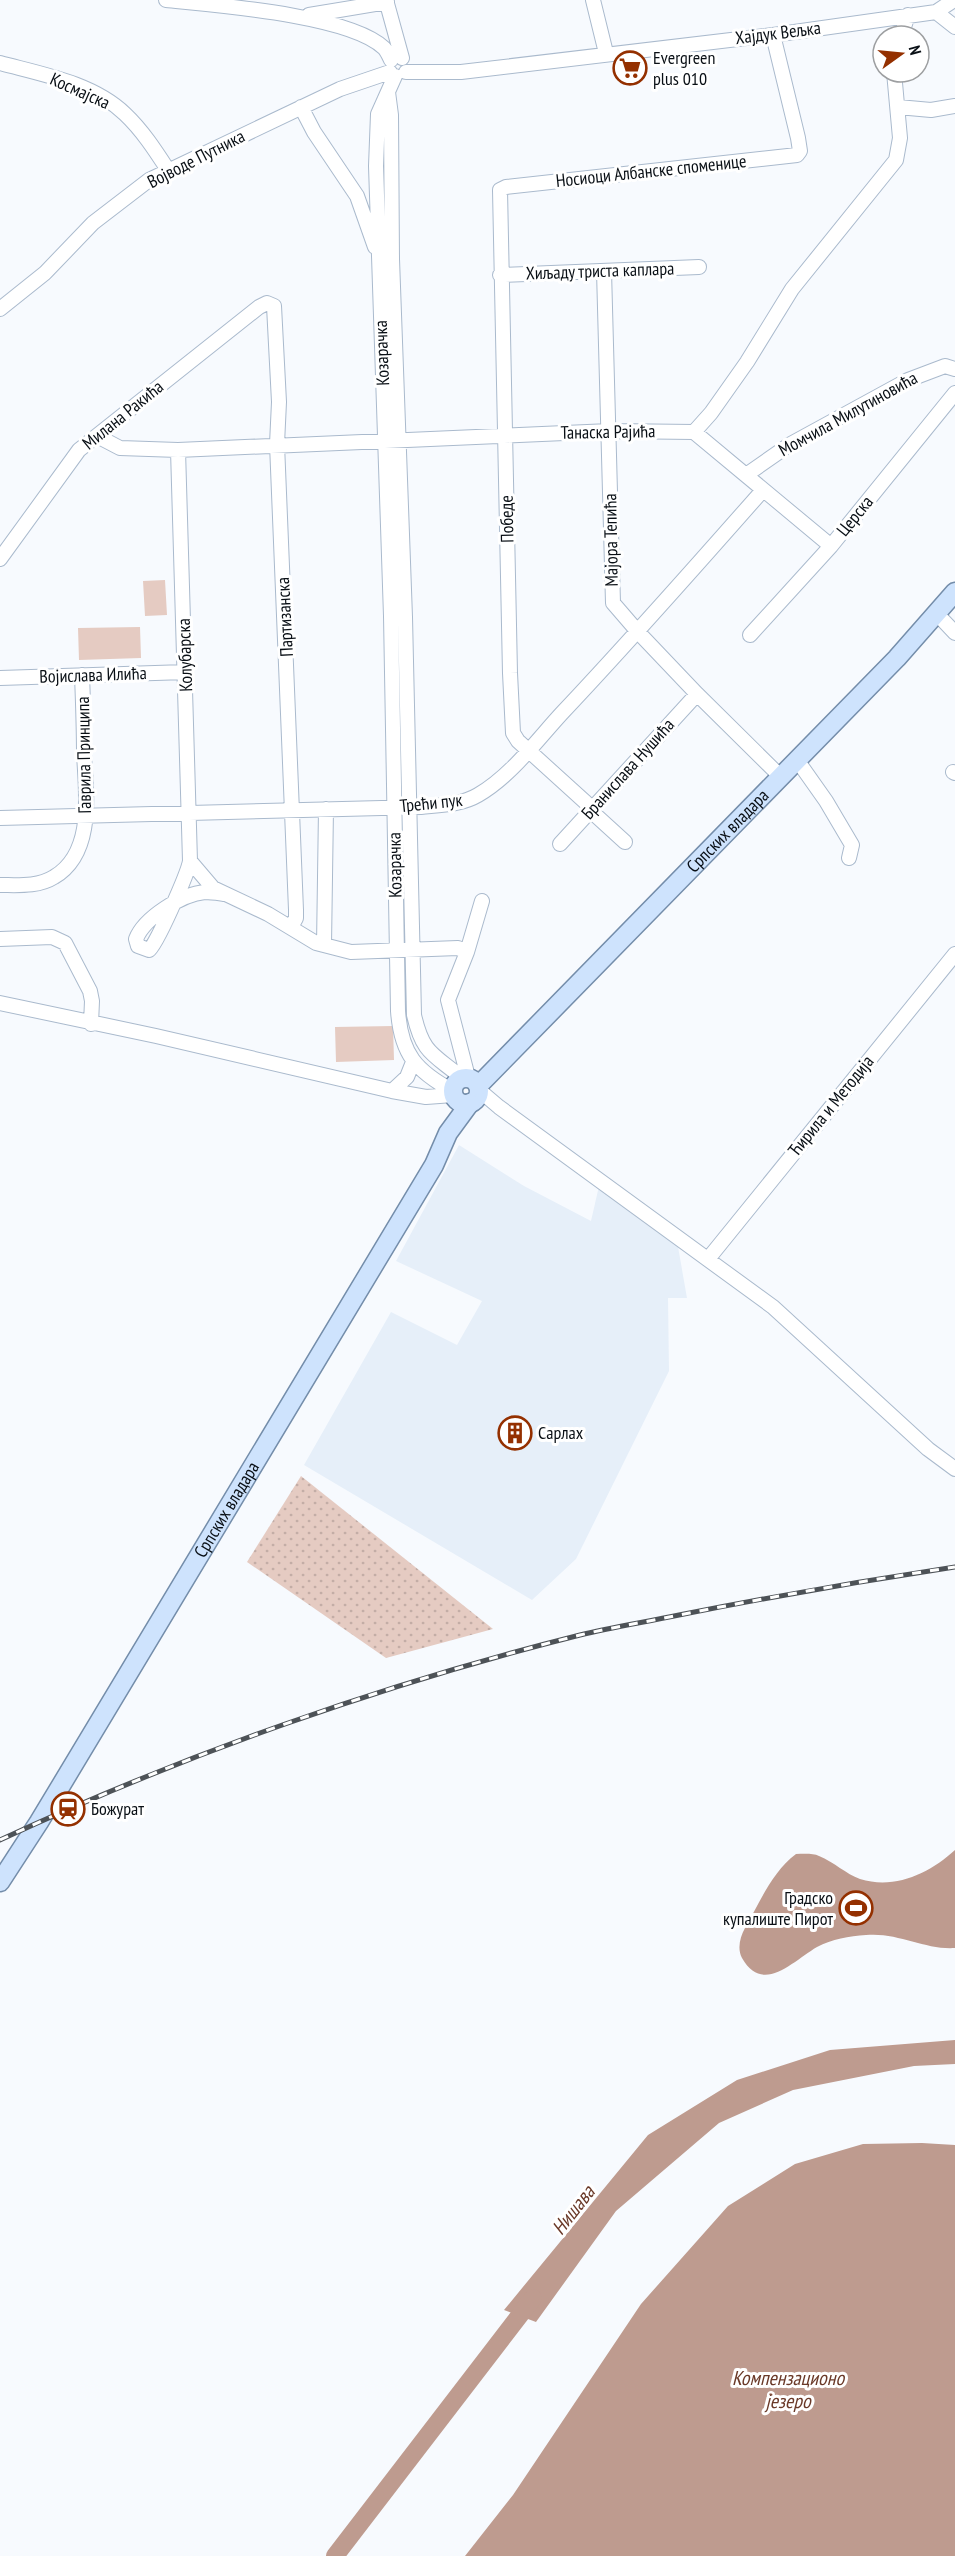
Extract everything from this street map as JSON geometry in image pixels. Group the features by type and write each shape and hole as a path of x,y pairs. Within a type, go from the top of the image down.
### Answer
{"main road":[{"name":"Српских владара","path":"0,1882 39,1822 428,1175 448,1133 452,1108 467,1090 496,1065 781,777 937,614 955,592"}],"street":[{"path":"166,0 204,2 300,17 361,34 385,48 397,68"},
{"path":"593,0 606,53"},
{"path":"954,0 936,12 955,27"},
{"path":"300,17 387,1 397,68"},
{"name":"Хајдук Вељка","path":"397,68 461,72 773,35 936,12"},
{"path":"905,24 908,15"},
{"name":"Носиоци Албанске споменице","path":"500,195 500,190 506,187 799,153 800,147 773,35"},
{"name":"Космајска","path":"0,63 64,81 98,96 124,112 168,170"},
{"name":"Козарачка","path":"397,68 378,114 376,166 398,617 410,807 414,1015 420,1038 438,1061 467,1090"},
{"name":"Војводе Путника","path":"0,309 45,273 93,223 150,180 300,107 397,68"},
{"path":"831,546 694,432 711,413 747,362 792,289 896,160 900,147 895,84"},
{"name":"Козарачка","path":"388,91 391,116 391,439"},
{"path":"898,107 931,110 955,106"},
{"path":"300,107 357,196 369,236 379,255"},
{"name":"Победе","path":"500,195 500,275 513,733 518,741 625,842"},
{"name":"Хиљаду триста каплара","path":"500,275 699,267"},
{"name":"Мајора Тепића","path":"603,271 610,431 612,597 616,606 638,632 781,777"},
{"name":"Милана Ракића","path":"0,559 79,450 259,307 267,303 274,306"},
{"name":"Партизанска","path":"274,306 279,402 277,444 294,810 296,918 291,927"},
{"name":"Момчила Милутиновића","path":"746,475 789,445 908,380 945,366 955,369"},
{"name":"Церска","path":"750,634 831,546 955,393"},
{"name":"Танаска Рајића","path":"97,436 120,448 178,450 505,434 610,431 694,432"},
{"name":"Колубарска","path":"178,450 190,861 188,871 172,903 206,892 224,894"},
{"name":"Трећи пук","path":"0,818 410,807 453,804 476,796 501,778 638,632 763,490"},
{"path":"937,614 955,633"},
{"name":"Козарачка","path":"398,617 394,807 399,1026 405,1048 413,1062 433,1079 467,1090"},
{"name":"Војислава Илића","path":"0,678 186,672"},
{"name":"Гаврила Принципа","path":"0,885 39,883 62,872 77,852 86,816 82,675"},
{"name":"Бранислава Нушића","path":"560,844 697,694"},
{"path":"797,760 826,801 852,845 849,858"},
{"path":"324,945 326,809"},
{"name":"Колубарска","path":"190,861 213,888 268,914 302,936 324,945 351,952 414,949"},
{"path":"467,1090 448,1000 467,951 482,901"},
{"path":"0,939 52,937 65,943 90,991 91,1024"},
{"path":"414,949 458,948 467,951"},
{"name":"Ћирила и Методија","path":"708,1259 955,954"},
{"path":"0,1003 156,1036 392,1091 426,1097 467,1090 499,1107 773,1307 928,1449 955,1468"},
{"path":"392,1091 407,1077 413,1062"}],"shaded area":[{"path":"165,580 167,615 145,616 143,581"},
{"path":"140,627 141,658 79,660 78,628"},
{"path":"393,1026 394,1060 336,1062 335,1027"},
{"path":"459,1145 524,1186 591,1221 599,1186 677,1241 687,1298 668,1298 669,1371 576,1559 532,1600 304,1465 391,1312 457,1345 482,1301 396,1261"},
{"path":"301,1476 493,1629 386,1658 247,1562"}],"water":[{"name":"Градско купалиште Пирот","path":"955,1850 955,1948 933,1946 889,1936 853,1936 823,1944 778,1972 769,1974 759,1974 750,1969 742,1958 740,1943 745,1928 773,1878 796,1854 817,1855 860,1879 886,1882 899,1881 923,1872 935,1866"},
{"path":"955,2040 955,2064 914,2066 793,2090 719,2123 616,2211 536,2322 504,2310 648,2135 737,2080 830,2050"},
{"name":"Компензационо језеро","path":"863,2144 955,2145 955,2556 465,2556 513,2495 641,2304 728,2206 795,2164"}],"waterway":[{"name":"Нишава","path":"335,2556 533,2298"}],"railway":[{"path":"0,1840 140,1779 285,1724 506,1654 617,1627 955,1567"}],"place":[{"name":"Evergreen plus 010","path":"630,68"},
{"name":"Сарлах","path":"515,1433"},
{"name":"Божурат","path":"68,1809"},
{"name":"Градско купалиште Пирот","path":"856,1908"}]}
